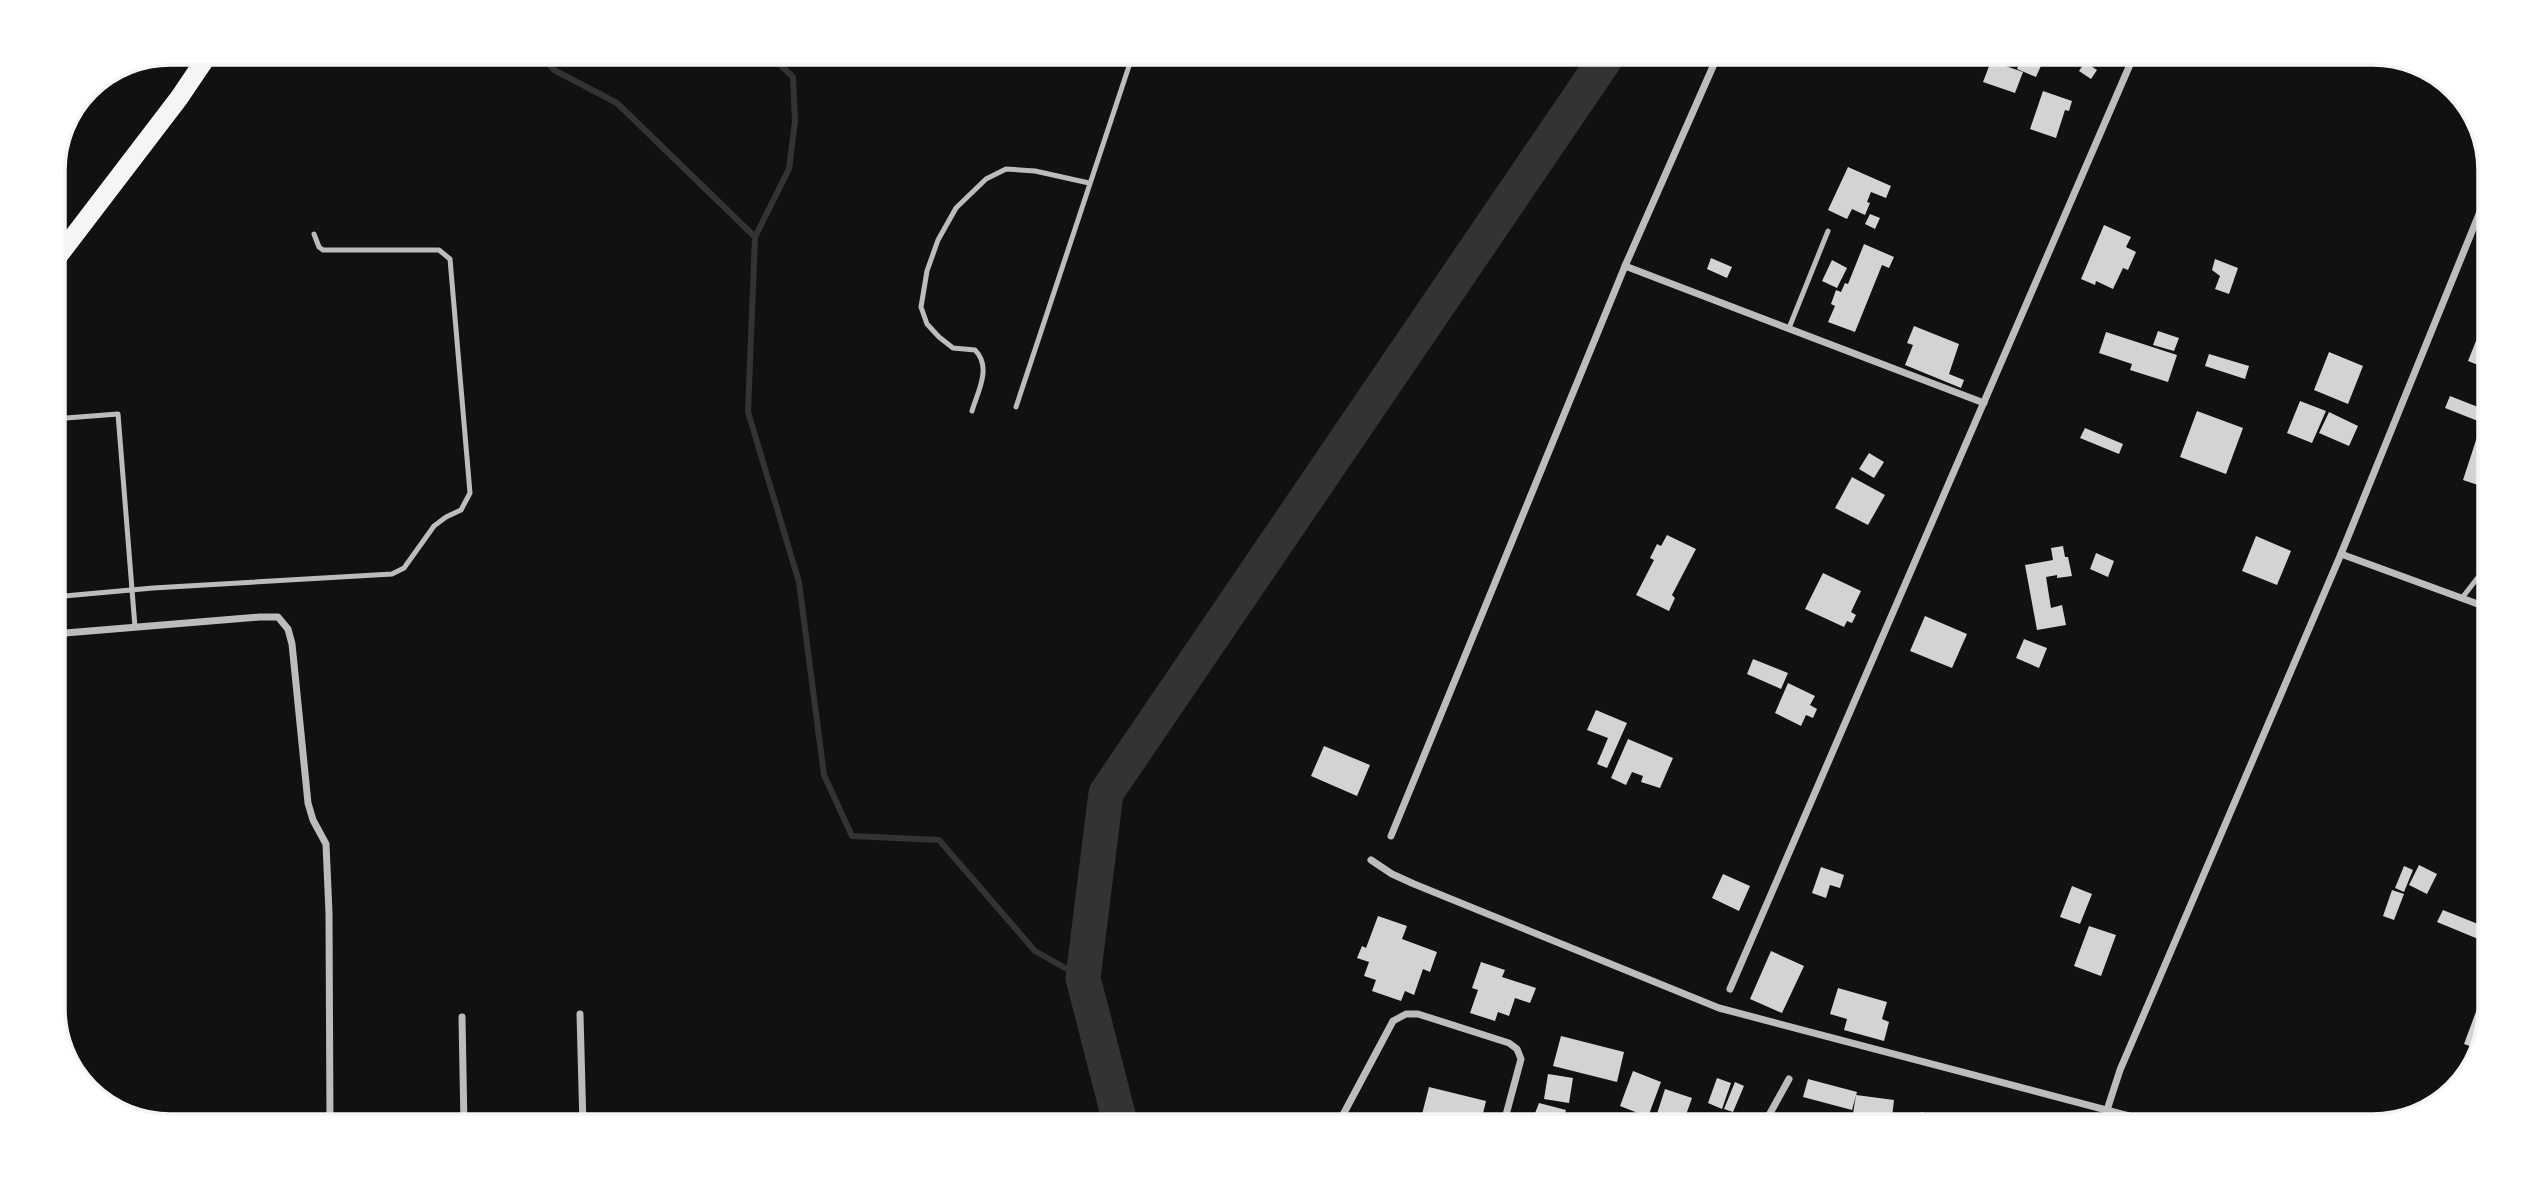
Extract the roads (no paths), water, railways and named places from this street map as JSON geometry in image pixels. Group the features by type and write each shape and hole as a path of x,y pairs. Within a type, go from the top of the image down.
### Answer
{"highway":[{"path":"65,247 201,65"}],"street":[{"path":"1391,836 1625,266 1714,65"},
{"path":"1730,989 2130,65"},
{"path":"2107,1110 2120,1070 2341,554 2478,217"},
{"path":"1625,266 1984,403"},
{"path":"2341,554 2478,604"},
{"path":"65,633 278,617 288,629 292,644 308,803 313,820 326,844 330,1114"},
{"path":"1371,860 1414,884 1719,1008 2122,1114"},
{"path":"1343,1114 1393,1021 1412,1013 1509,1043 1517,1049 1521,1059 1506,1114"},
{"path":"580,1014 583,1114"},
{"path":"462,1017 464,1114"},
{"path":"1770,1114 1789,1079"}],"lane":[{"path":"1016,407 1129,65"},
{"path":"972,411 985,368 983,360 975,350 953,348 939,337 927,324 921,307 927,271 938,240 956,208 985,179 1006,169 1035,171 1089,183"},
{"path":"1789,328 1828,231"},
{"path":"65,596 392,574 404,568 434,526 461,510 470,493 450,259 439,250 323,250 314,234"},
{"path":"65,418 118,414 135,627"},
{"path":"2462,598 2478,577"}],"waterway":[{"path":"550,65 554,70 617,103 755,237"},
{"path":"780,65 793,77 795,121 789,169 755,237 748,412 799,582 824,775 852,836 939,840 1035,951 1083,978"},
{"path":"1118,1114 1083,978 1106,793 1601,65"}]}
